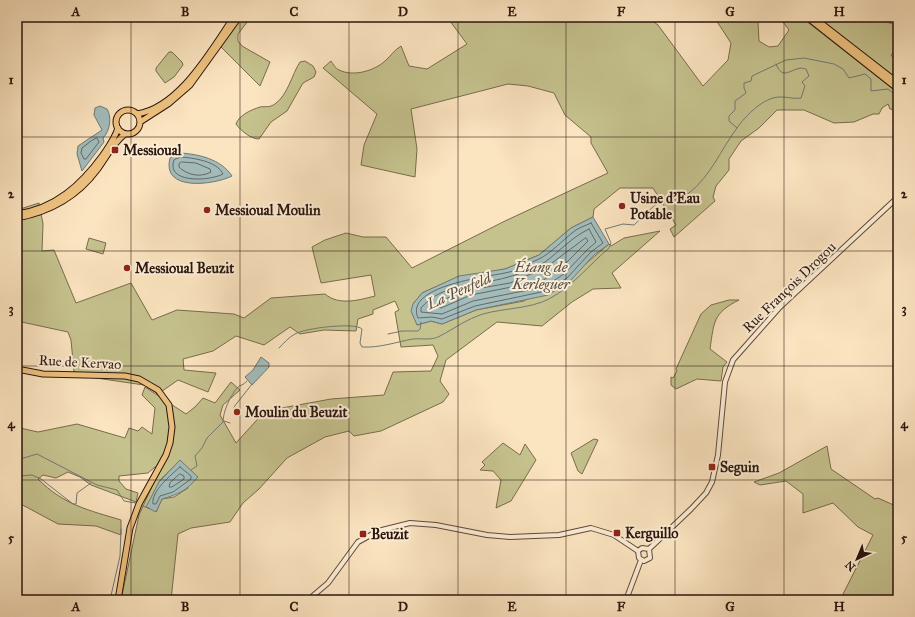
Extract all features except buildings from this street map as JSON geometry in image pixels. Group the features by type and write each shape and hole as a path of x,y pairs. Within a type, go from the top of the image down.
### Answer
{"main road":[{"path":"17,214 46,206 73,190 93,169 114,139 118,128 117,118 121,113 131,111 137,114 145,112 166,100 187,82 234,17"},
{"path":"17,218 48,210 76,193 88,181 117,142 126,134 136,132 140,122 168,104 190,85 240,17"},
{"path":"807,17 898,88"},
{"path":"812,17 898,83"},
{"path":"137,114 140,122"},
{"path":"118,128 126,134"},
{"name":"Rue de Kervao","path":"17,369 43,374 125,376 139,379 158,390 166,399 171,414 172,427 170,443 166,454 139,504 130,528 118,600"}],"street":[{"name":"Rue François Drogou","path":"649,549 691,509 706,493 712,482 718,456 725,382 733,360 780,307 898,197"},
{"path":"308,600 328,583 358,542 378,531 410,523 425,523 510,537 558,535 591,528 614,535 638,551"},
{"path":"638,551 642,548 649,549 650,558 644,561 641,560"},
{"path":"638,551 638,556 641,560"},
{"path":"626,600 641,560"}],"shaded area":[{"path":"237,17 251,17 238,34 238,41 242,46 270,62 260,86 218,44"},
{"path":"447,17 647,17 658,25 703,86 728,60 731,43 714,17 801,17 898,93 898,110 890,109 888,104 882,108 879,114 873,114 854,122 834,123 804,110 777,110 759,128 741,141 729,159 729,170 716,186 713,197 715,201 674,237 670,229 676,225 653,188 620,188 594,209 593,217 571,228 539,255 505,269 451,280 422,293 413,304 417,325 431,321 442,324 476,310 524,301 582,267 609,244 611,246 624,238 660,231 612,273 621,288 593,289 572,302 542,326 497,322 446,360 440,381 449,394 443,402 381,431 354,436 349,431 325,437 287,458 259,489 243,503 230,522 191,528 178,534 171,600 121,600 139,515 160,469 155,467 148,473 119,476 119,481 126,489 138,493 136,502 91,485 80,477 68,472 56,478 43,475 38,479 57,495 67,501 77,506 121,520 121,535 96,526 58,524 17,502 17,429 20,428 38,432 77,424 125,438 129,428 138,431 142,427 152,434 155,408 142,395 145,387 186,414 203,398 215,403 231,382 240,390 223,405 220,415 236,443 265,411 331,399 384,395 393,372 431,371 438,356 433,345 401,347 395,312 399,310 395,301 373,310 373,314 358,319 356,331 324,330 300,334 290,327 264,345 236,336 213,351 183,359 184,370 216,373 208,392 178,380 158,394 144,385 96,378 74,372 71,340 68,332 17,321 17,210 39,203 43,224 42,251 54,250 76,303 131,283 152,320 177,310 234,314 244,318 271,298 325,294 336,300 349,301 375,296 371,275 321,283 312,247 325,240 346,233 363,237 386,237 412,268 505,221 608,173 591,143 591,137 565,115 554,93 528,86 508,84 411,109 417,149 415,177 361,165 364,145 377,114 323,68 331,61 339,70 351,73 363,72 380,65 401,46 409,66 427,69 467,44","holes":["780,18 789,30 778,46 769,47 759,41 758,22","177,464 188,488 174,497 162,499 156,512 156,489 158,484 160,480"]},
{"path":"818,17 873,17 898,26 898,48 891,55 898,64 898,80"},
{"path":"169,52 172,52 183,65 174,77 165,83 156,71 156,68"},
{"path":"305,61 313,66 316,72 314,77 303,83 287,111 271,122 259,139 246,134 236,124 240,118 246,113 260,107 275,104 287,90 300,62"},
{"path":"89,238 106,243 103,254 86,249"},
{"path":"729,300 739,300 724,309 716,319 710,349 727,362 723,367 721,381 697,379 676,389 671,385 671,377 673,378 677,371 676,369 701,314 711,305"},
{"path":"594,439 598,440 582,474 578,471 571,453"},
{"path":"503,443 520,455 525,444 536,460 511,501 496,508 501,480 493,471 480,470 485,465 482,462"},
{"path":"827,446 831,469 875,499 878,498 898,507 898,600 840,600 873,535 858,527 833,503 803,513 803,494 786,481 760,485 754,482 779,473"}],"water":[{"path":"100,106 107,109 109,112 109,128 103,138 104,142 82,171 77,154 78,146 102,130 94,115 95,108"},
{"path":"180,153 209,158 222,165 232,176 213,182 191,183 181,181 173,176 169,169 170,158"},
{"name":"Étang de Kerleguer","path":"593,217 609,244 594,255 570,281 548,295 476,310 442,324 431,321 417,325 411,311 413,304 422,293 459,276 505,269 539,255 571,228"},
{"path":"261,357 269,363 269,367 252,385 245,377 253,370"},
{"path":"180,460 198,477 190,486 182,491 162,499 156,512 146,507 159,482"}],"waterway":[{"name":"La Penfeld","path":"279,348 291,337 300,332 340,326 358,327 362,329 360,343 362,347 382,346 413,339 433,338 440,336 472,318 483,314 533,305 558,294 609,248 611,243 605,229 623,224 634,225 663,200 689,193 704,179 737,128 729,121 729,116 735,110 735,101 746,93 744,83 751,81 752,76 786,60 804,58 834,64 843,69 849,78 865,74 871,79 871,91 888,89 898,97"},
{"path":"737,128 750,112 768,100 780,97 801,98 805,86 802,82 809,76 806,69 801,68 782,73 776,64"},
{"name":"La Penfeld","path":"388,334 402,331 418,331 420,329 421,322"},
{"name":"La Penfeld","path":"191,470 197,466 195,456 202,448 207,438 223,422 227,404 232,395 237,388 247,381"},
{"name":"La Penfeld","path":"234,407 252,384"},
{"name":"La Penfeld","path":"224,421 230,423"},
{"name":"La Penfeld","path":"17,460 37,454 97,485 117,490 124,501 136,503"},
{"name":"La Penfeld","path":"17,476 32,475 41,479 73,504 76,504 77,493 91,483"},
{"name":"La Penfeld","path":"142,506 149,508"},
{"path":"110,600 120,556 121,529"}],"place":[{"name":"Messioual","path":"115,150"},
{"name":"Usine d'Eau Potable","path":"622,206"},
{"name":"Messioual Moulin","path":"207,210"},
{"name":"Messioual Beuzit","path":"127,268"},
{"name":"Moulin du Beuzit","path":"237,412"},
{"name":"Seguin","path":"712,467"},
{"name":"Kerguillo","path":"617,533"},
{"name":"Beuzit","path":"363,534"}]}
